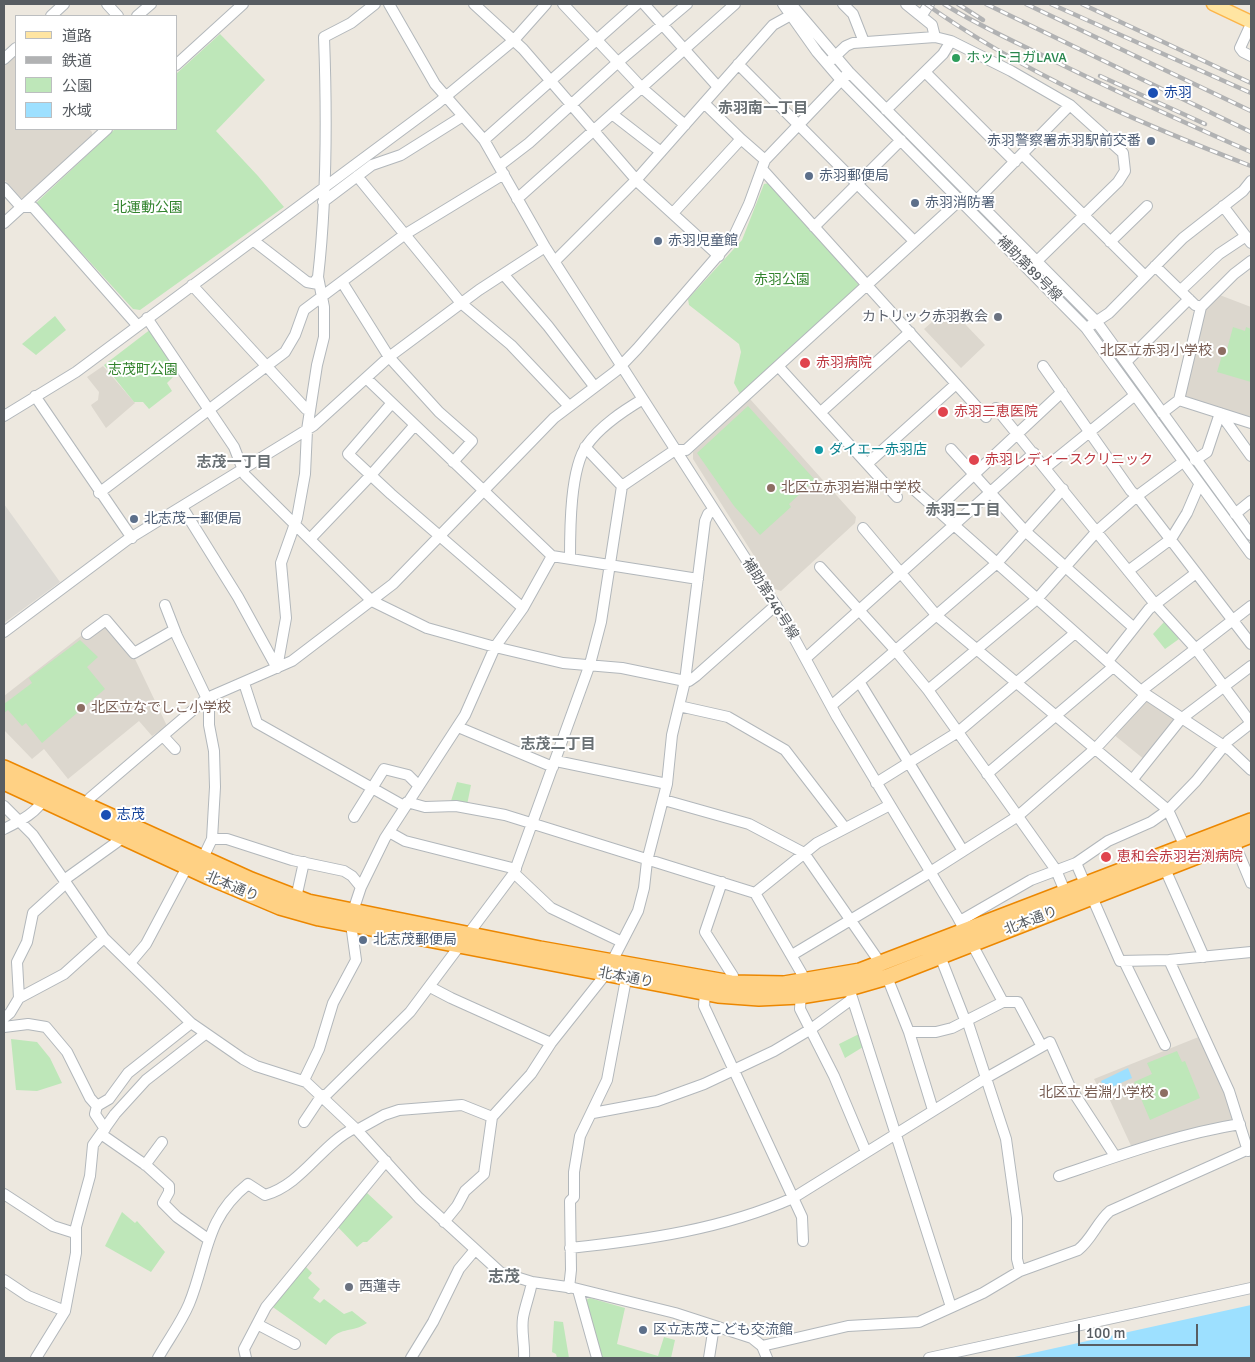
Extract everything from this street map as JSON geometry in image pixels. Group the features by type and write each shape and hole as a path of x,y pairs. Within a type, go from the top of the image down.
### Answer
{"highway":[{"name":"北本通り","path":"4,768 47,795 280,907 470,933 608,968 626,979 705,993 759,998 801,989 838,976 884,970 940,956 965,933 1165,869 1251,835"},
{"name":"北本通り","path":"4,782 47,795"},
{"name":"北本通り","path":"83,812 124,837 195,866 352,917 461,946 608,968 731,983 851,993 884,970 965,933 1066,894 1089,892 1185,847 1251,821"}],"main road":[{"path":"1212,4 1251,23"}],"street":[{"path":"52,15 64,4"},
{"path":"107,4 117,15"},
{"path":"138,15 151,4"},
{"path":"178,63 243,4"},
{"path":"278,668 286,618 282,563 295,524 305,474 307,430 317,365 324,337 322,298 316,282 323,202 327,109 324,37 351,24 375,4"},
{"name":"補助第246号線","path":"389,4 435,84 484,140 545,248 776,605 831,706 930,872 1003,1002"},
{"path":"474,4 514,40 551,80 639,183 719,256"},
{"path":"4,416 76,372 446,97 514,40 546,4"},
{"path":"563,4 642,88 685,125"},
{"path":"484,140 637,4"},
{"path":"644,4 718,87"},
{"path":"99,493 286,351 304,310 404,235 501,170 617,63 688,4"},
{"path":"517,199 735,4"},
{"name":"補助第89号線","path":"783,4 831,60 849,72 1096,321 1251,535"},
{"name":"補助第89号線","path":"790,4 831,60 841,80 1086,328 1251,554"},
{"path":"843,4 853,14 864,42"},
{"path":"906,4 922,15 932,26 935,38"},
{"path":"922,15 930,4"},
{"path":"555,261 637,179 773,24 791,15"},
{"path":"1251,23 1240,48 1251,56"},
{"path":"831,60 846,46 864,42 935,38 952,41 1012,71 1070,105 1123,153 1126,162 1123,176 1037,261"},
{"path":"886,110 943,54 952,41"},
{"path":"4,59 15,49"},
{"path":"738,64 914,241"},
{"path":"83,812 90,798 206,698 278,668 311,647 372,601 408,570 482,491 568,405 621,364 719,256 734,238 764,165 797,124 849,72"},
{"path":"925,72 1083,215 1145,276"},
{"path":"704,103 764,165 814,227 986,417"},
{"path":"304,1122 323,1096 406,1017 461,946 515,871 590,664 601,622 622,486 675,450 686,450 960,200 977,200 1070,105"},
{"path":"612,114 661,152"},
{"path":"323,202 372,165 401,155 463,116"},
{"path":"4,223 101,131"},
{"path":"673,213 740,139"},
{"path":"814,227 901,140"},
{"path":"357,176 461,303 491,327 568,405"},
{"path":"1086,328 1109,313 1183,238 1246,189 1251,181"},
{"path":"4,188 21,207 33,207 137,326"},
{"path":"1110,242 1147,206"},
{"path":"1181,290 1219,254 1248,239 1224,206"},
{"path":"254,241 307,282 316,282"},
{"path":"4,632 132,538 307,430 388,357 461,303 545,248"},
{"path":"1162,413 1179,400 1201,307 1234,274 1251,261"},
{"path":"1155,266 1189,299 1201,307"},
{"path":"504,275 548,326 594,386"},
{"path":"342,282 388,357 439,412 472,441 453,462"},
{"path":"192,285 306,409 310,409"},
{"path":"1126,362 1189,299"},
{"path":"147,318 234,447 245,475 372,601 427,628 563,663 622,668 689,681 776,605"},
{"path":"821,412 910,332"},
{"path":"778,366 897,498"},
{"path":"1042,366 1131,491 1171,539 1251,644"},
{"path":"366,378 552,556 610,563 698,579"},
{"path":"867,464 956,384"},
{"path":"936,510 1062,392"},
{"path":"1045,468 1135,395"},
{"path":"35,396 90,475 99,493 132,538"},
{"path":"570,558 571,508 585,447 611,422 643,399"},
{"path":"1179,400 1251,423"},
{"path":"391,404 348,454 523,608"},
{"path":"965,933 1031,880 1076,864 1108,841 1143,827 1168,810 1196,782 1223,747 1251,723 1196,649 1155,604 996,408"},
{"path":"1220,414 1251,456"},
{"path":"1196,460 1207,452 1220,414"},
{"path":"310,539 371,475 414,426"},
{"path":"585,447 622,486"},
{"path":"951,449 1025,531 1134,628"},
{"path":"806,658 1034,453"},
{"path":"928,690 1037,599 1097,531 1137,496 1183,462"},
{"path":"1128,570 1171,539 1187,513 1199,485"},
{"path":"910,486 1143,692 1223,747 1251,770"},
{"path":"831,706 860,683 997,563 1063,489"},
{"path":"1235,514 1251,501"},
{"path":"182,507 238,597 278,668"},
{"path":"444,1222 457,1206 465,1191 484,1174 492,1117 531,1074 551,1043 608,968 638,912 644,888 647,860 664,800 672,735 685,681 705,521 708,514 714,510"},
{"path":"863,528 937,616 1017,681 1168,810 1185,847"},
{"path":"304,1080 319,1049 333,1003 354,963 356,953 352,917 361,886 406,804 458,727 495,647 523,608 552,556"},
{"path":"820,568 896,651 928,690 1056,870 1066,894"},
{"path":"987,774 1110,664 1134,628 1155,604 1196,573"},
{"path":"130,963 146,944 212,839 216,775 206,698 174,630 165,605"},
{"path":"792,955 930,872 1018,816 1096,748 1143,692 1251,606"},
{"path":"87,634 106,620 134,653 174,630"},
{"path":"876,784 958,732 1075,633"},
{"path":"1133,779 1181,719 1251,666"},
{"path":"244,683 255,721 372,790 406,804 424,806 447,805 505,815 754,893 802,974 800,1009 851,1112 866,1152"},
{"path":"860,683 963,851"},
{"path":"679,706 728,717 785,750 845,828"},
{"path":"458,727 554,764 667,784"},
{"path":"163,736 175,749"},
{"path":"354,817 384,769 408,775 418,785"},
{"path":"4,829 20,821 47,795"},
{"path":"664,800 749,824 804,853 884,970 909,1032 933,1110"},
{"path":"754,893 817,842 890,805"},
{"path":"4,806 33,835 104,938 191,1023 256,1066 304,1080 356,1129 444,1222 474,1251 500,1272 532,1282 573,1289 675,1313 752,1338 762,1346 767,1358"},
{"path":"389,832 405,840 515,871 551,908 622,942"},
{"path":"4,1018 10,1014 18,998 17,962 28,942 33,912 65,881 124,837"},
{"path":"212,839 227,839 304,862 344,871 352,876 361,886"},
{"path":"1234,842 1251,883"},
{"path":"296,898 304,862"},
{"path":"1076,864 1120,961 1169,960 1251,952"},
{"path":"1165,869 1204,957"},
{"path":"722,882 705,932 733,976 731,983"},
{"path":"18,998 64,974 104,938"},
{"path":"940,956 965,1020 968,1023 1006,1139 1017,1218 1017,1259 1020,1271"},
{"path":"762,1346 848,1326 919,1322 983,1292 1020,1271 1078,1250 1086,1244 1104,1216 1110,1211 1250,1150 1229,1091 1169,960"},
{"path":"1124,961 1165,1045"},
{"path":"597,1358 573,1289 570,1248 570,1201 574,1197 574,1172 580,1136 593,1113 607,1080 626,979"},
{"path":"430,987 450,998 551,1043"},
{"path":"705,993 704,1006 802,1217 803,1241"},
{"path":"593,1113 656,1101 704,1084 774,1051 811,1029 851,993 951,1307"},
{"path":"909,1032 936,1032 952,1028 1003,1002 1018,1002 1041,1045"},
{"path":"191,1023 128,1073 109,1099 98,1106 95,1114 103,1131 170,1186 163,1203 169,1210 208,1239"},
{"path":"4,1026 28,1024 46,1027 68,1052 90,1098 98,1106"},
{"path":"36,1358 65,1312 76,1253 75,1232 80,1206 90,1176 93,1145 115,1114 146,1080 205,1034"},
{"path":"570,1248 701,1229 766,1210 793,1198 896,1132 1041,1045 1050,1042 1070,1087 1115,1156"},
{"path":"158,1358 189,1304 208,1239 226,1206 248,1184 265,1194 274,1192 292,1181 337,1139 384,1115 399,1110 462,1104 492,1117"},
{"path":"1059,1176 1115,1156 1204,1130 1240,1124"},
{"path":"145,1165 162,1142"},
{"path":"246,1358 244,1348 266,1307 299,1264 386,1161"},
{"path":"4,1194 53,1226 75,1232"},
{"path":"410,1358 433,1322 459,1270 474,1251"},
{"path":"4,1280 28,1296 65,1312"},
{"path":"524,1358 524,1316 532,1282"},
{"path":"929,1358 1251,1288"},
{"path":"257,1324 295,1344"},
{"path":"710,1358 714,1326"},
{"path":"956,1358 1032,1337"}],"shaded area":[{"path":"15,56 15,130 90,130 92,132 92,136 26,197 21,198 4,179 4,66"},
{"name":"北区立赤羽小学校","path":"1217,294 1251,307 1251,419 1186,400 1183,395 1204,308"},
{"path":"949,307 985,345 961,368 924,329"},
{"path":"103,366 135,403 106,428 91,405 98,400 99,392 87,377"},
{"name":"北区立赤羽岩淵中学校","path":"750,399 856,517 855,523 781,591 775,589 693,459 693,452"},
{"path":"4,504 60,582 4,623"},
{"name":"北区立なでしこ小学校","path":"101,616 135,659 167,726 152,736 139,721 68,779 44,749 32,759 4,730 4,696 86,632"},
{"path":"1146,699 1177,721 1145,760 1113,734"},
{"name":"北区立 岩淵小学校","path":"1201,1036 1236,1120 1133,1150 1108,1096 1103,1097 1094,1079"}],"green space":[{"name":"北運動公園","path":"220,34 265,80 216,131 284,207 140,310 133,309 36,203 114,130 178,130 178,72"},
{"name":"赤羽公園","path":"770,183 859,285 740,394 734,383 741,352 739,344 689,305 688,299 742,240 764,184"},
{"path":"55,316 66,330 36,355 22,344"},
{"path":"1233,327 1245,331 1246,327 1251,329 1251,382 1217,372 1223,352 1226,353"},
{"name":"志茂町公園","path":"151,329 179,371 167,383 172,391 149,409 143,402 134,402 104,365"},
{"path":"748,406 815,480 789,504 791,507 760,535 734,506 697,453"},
{"path":"1164,622 1179,639 1165,649 1153,634"},
{"path":"80,640 98,657 87,667 105,689 42,743 26,723 22,726 8,710 4,713 4,704 32,683 29,678"},
{"path":"457,782 471,785 467,805 451,801"},
{"path":"861,1033 863,1047 845,1058 839,1044"},
{"path":"11,1039 37,1042 50,1058 62,1083 37,1091 16,1090"},
{"path":"1177,1051 1182,1062 1185,1061 1200,1098 1150,1120 1134,1082 1152,1074 1147,1063"},
{"path":"366,1192 393,1217 367,1242 363,1242 357,1247 336,1225"},
{"path":"122,1212 135,1223 137,1221 165,1252 151,1272 105,1246"},
{"path":"303,1264 312,1273 308,1278 320,1289 313,1298 320,1303 324,1299 344,1314 352,1311 367,1323 340,1332 326,1345 270,1305"},
{"path":"590,1298 625,1308 617,1344 658,1356 664,1337 675,1340 671,1358 600,1358 583,1301"},
{"path":"554,1321 563,1322 569,1358 557,1358 556,1354 552,1352"}],"water":[{"path":"1128,1068 1132,1078 1105,1090 1101,1081"},
{"path":"1251,1305 1251,1358 1010,1358"}],"railway":[{"path":"926,4 1002,53 1042,75 1125,114 1251,166"},
{"path":"944,4 982,26 1073,70 1251,152"},
{"path":"958,4 983,20"},
{"path":"986,4 1251,132"},
{"path":"1026,4 1251,111"},
{"path":"1051,4 1251,93"},
{"path":"1082,4 1251,83"},
{"path":"1100,76 1205,124"}],"place":[{"name":"ホットヨガLAVA","path":"956,58"},
{"name":"赤羽","path":"1153,93"},
{"name":"赤羽警察署赤羽駅前交番","path":"1151,141"},
{"name":"赤羽郵便局","path":"809,176"},
{"name":"赤羽消防署","path":"915,203"},
{"name":"赤羽児童館","path":"658,241"},
{"name":"カトリック赤羽教会","path":"998,317"},
{"name":"北区立赤羽小学校","path":"1222,351"},
{"name":"赤羽病院","path":"805,363"},
{"name":"赤羽三恵医院","path":"943,412"},
{"name":"ダイエー赤羽店","path":"819,450"},
{"name":"赤羽レディースクリニック","path":"974,460"},
{"name":"北区立赤羽岩淵中学校","path":"771,488"},
{"name":"北志茂一郵便局","path":"134,519"},
{"name":"北区立なでしこ小学校","path":"81,708"},
{"name":"志茂","path":"106,815"},
{"name":"恵和会赤羽岩渕病院","path":"1106,857"},
{"name":"北志茂郵便局","path":"363,940"},
{"name":"北区立 岩淵小学校","path":"1164,1093"},
{"name":"西蓮寺","path":"349,1287"},
{"name":"区立志茂こども交流館","path":"643,1330"}],"district":[{"name":"赤羽南一丁目","path":"763,109"},
{"name":"志茂一丁目","path":"234,463"},
{"name":"赤羽二丁目","path":"963,511"},
{"name":"志茂二丁目","path":"558,745"},
{"name":"志茂","path":"504,1278"}]}
